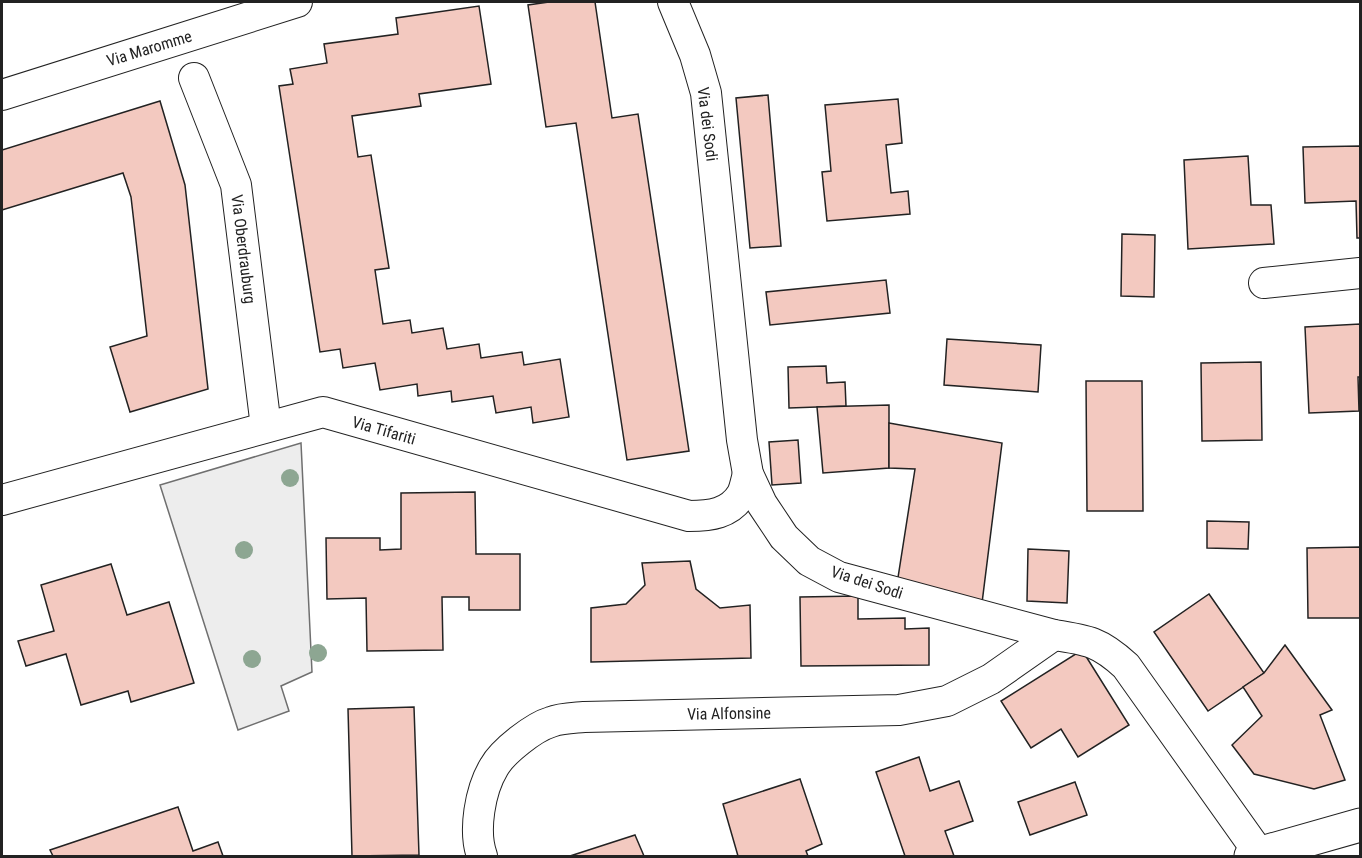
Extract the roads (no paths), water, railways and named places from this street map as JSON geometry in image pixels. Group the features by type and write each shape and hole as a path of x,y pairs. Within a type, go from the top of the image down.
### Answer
{"street":[{"name":"Via Maromme","path":"2,94 297,2"},
{"name":"Via dei Sodi","path":"673,2 695,55 706,93 742,440 748,474 762,504 784,537 809,561 839,577 1054,635 1087,640 1110,652 1126,666 1257,856"},
{"name":"Via Oberdrauburg","path":"194,78 236,185 266,428"},
{"path":"1264,283 1360,273"},
{"name":"Via Tifariti","path":"2,500 323,412 689,516 711,516 730,507 742,493 748,474"},
{"name":"Via Alfonsine","path":"482,856 479,832 482,794 494,765 520,739 551,722 584,717 899,710 947,701 991,679 1054,635"},
{"path":"1257,856 1360,825"}]}
